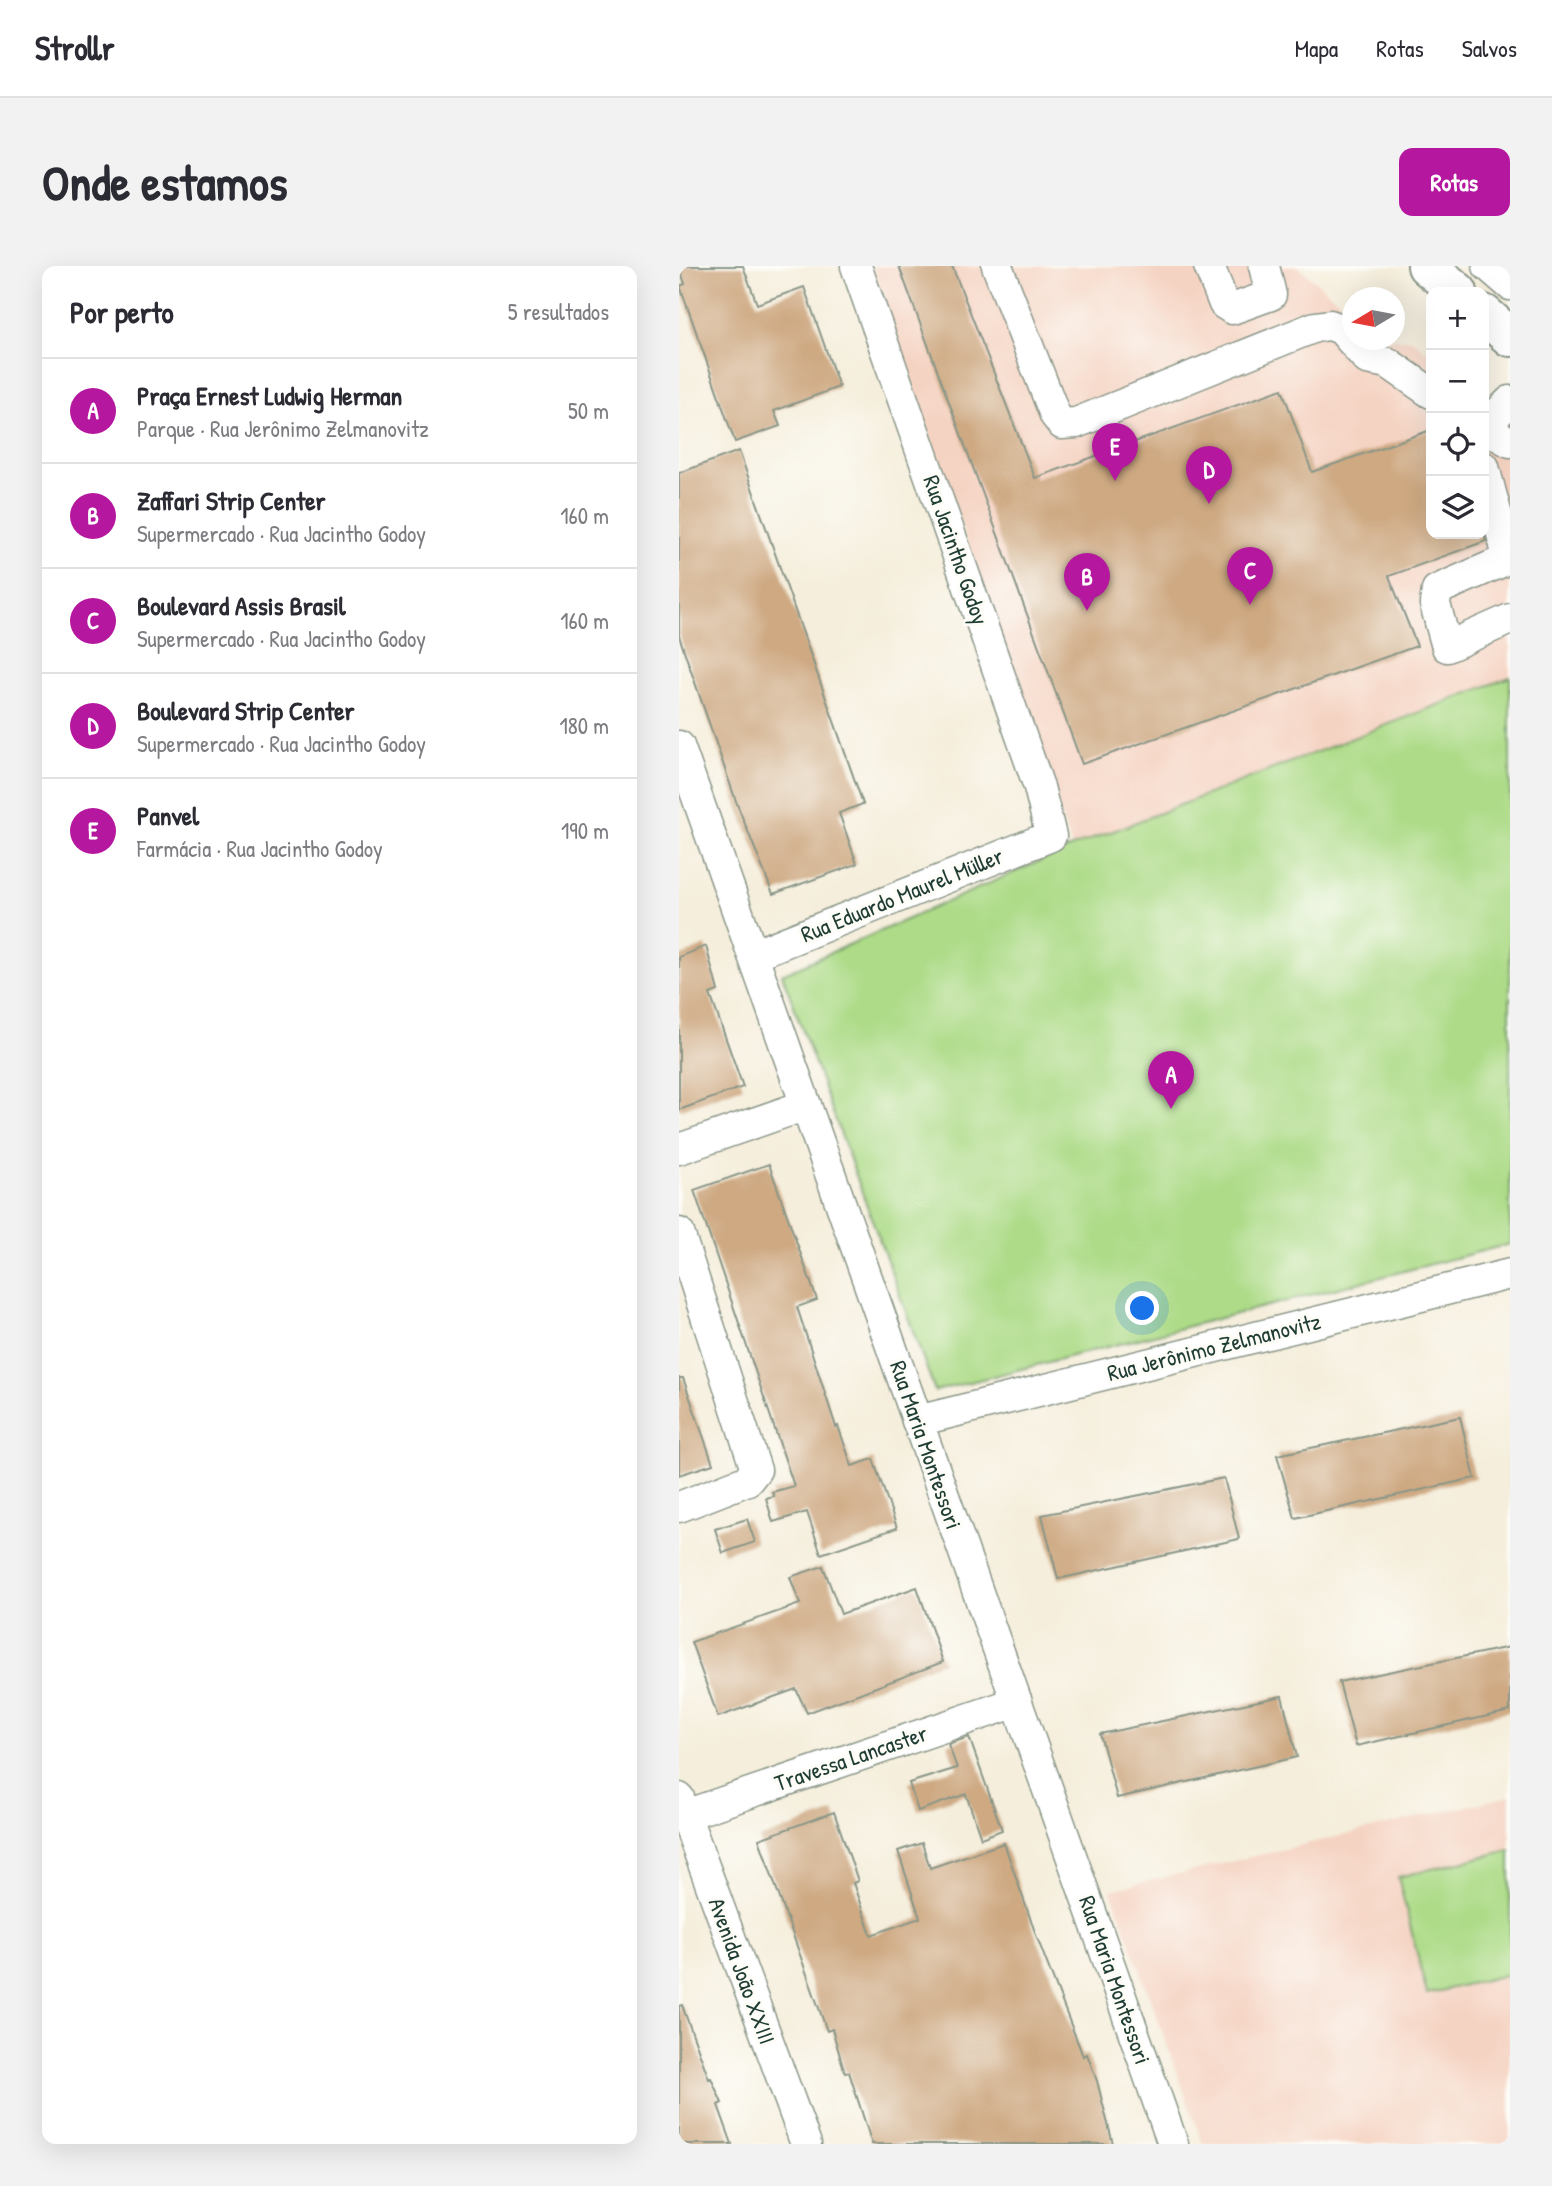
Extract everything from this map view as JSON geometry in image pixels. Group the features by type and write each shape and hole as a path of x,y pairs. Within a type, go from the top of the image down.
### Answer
{"main road":[{"path":"1427,266 1452,287"},
{"path":"1489,318 1510,337"}],"street":[{"name":"Rua Jacintho Godoy","path":"856,266 1039,787 1051,836"},
{"path":"997,266 1055,415 1062,424 1076,423 1184,382 1315,327 1341,329 1367,359 1388,363 1426,390"},
{"path":"1209,266 1224,304 1232,309 1271,295 1264,266"},
{"path":"1488,266 1510,285"},
{"path":"1489,423 1510,401"},
{"path":"1489,431 1510,442"},
{"path":"1486,476 1507,553 1499,563 1441,587 1435,593 1435,604 1447,647 1510,619"},
{"name":"Rua Maria Montessori","path":"679,746 1173,2144"},
{"name":"Rua Eduardo Maurel Müller","path":"753,955 1051,836"},
{"path":"679,1149 806,1105"},
{"path":"679,1233 757,1470 748,1480 679,1507"},
{"name":"Rua Jerônimo Zelmanovitz","path":"918,1420 1510,1274"},
{"name":"Travessa Lancaster","path":"681,1809 1017,1702"},
{"name":"Avenida João XXIII","path":"681,1809 806,2144"}],"shaded area":[{"path":"872,266 1297,266 1342,304 1342,350 1405,350 1405,339 1412,339 1426,351 1426,539 1489,539 1489,401 1510,424 1510,677 1072,847"},
{"path":"1510,1796 1510,2144 1203,2144 1111,1890"}],"green space":[{"path":"1510,677 1510,1244 935,1391 782,974 1072,847"},
{"path":"1510,1850 1510,1974 1427,1994 1398,1877"}],"building":[{"path":"679,266 743,266 757,304 804,287 839,387 774,411 780,426 735,442 680,286 685,284"},
{"path":"899,266 952,266 1035,478 1282,389 1312,472 1426,432 1426,539 1485,539 1389,576 1417,646 1082,764"},
{"path":"739,451 863,804 839,813 857,864 773,894 737,804 679,636 679,473"},
{"path":"706,946 718,991 710,994 743,1087 679,1110 679,957"},
{"path":"769,1164 817,1300 797,1307 836,1427 838,1426 852,1466 873,1459 897,1528 821,1554 807,1512 773,1522 766,1498 774,1496 772,1492 794,1486 694,1190"},
{"path":"679,1378 683,1378 713,1464 679,1475"},
{"path":"1460,1417 1475,1478 1295,1518 1277,1455"},
{"path":"1224,1478 1239,1539 1058,1579 1042,1515"},
{"path":"747,1519 755,1542 723,1553 715,1529"},
{"path":"823,1566 841,1614 917,1587 943,1662 807,1713 796,1689 718,1717 691,1642 800,1604 790,1577"},
{"path":"1510,1647 1510,1711 1356,1746 1339,1682"},
{"path":"1282,1696 1297,1757 1117,1798 1100,1734"},
{"path":"969,1737 1002,1830 981,1838 966,1794 918,1811 909,1783 957,1768 948,1744"},
{"path":"834,1812 858,1881 853,1883 871,1935 920,1918 898,1851 922,1843 930,1868 1004,1843 1083,2056 1087,2054 1097,2081 1113,2144 872,2144 849,2072 845,2073 832,2029 827,2031 759,1839"},
{"path":"682,2005 709,2079 711,2078 722,2103 718,2105 732,2144 679,2144 679,2006"}],"place":[{"name":"Panvel","path":"1115,481"},
{"name":"Boulevard Strip Center","path":"1209,504"},
{"name":"Boulevard Assis Brasil","path":"1250,605"},
{"name":"Zaffari Strip Center","path":"1087,611"},
{"name":"Praça Ernest Ludwig Herman","path":"1171,1109"}]}
